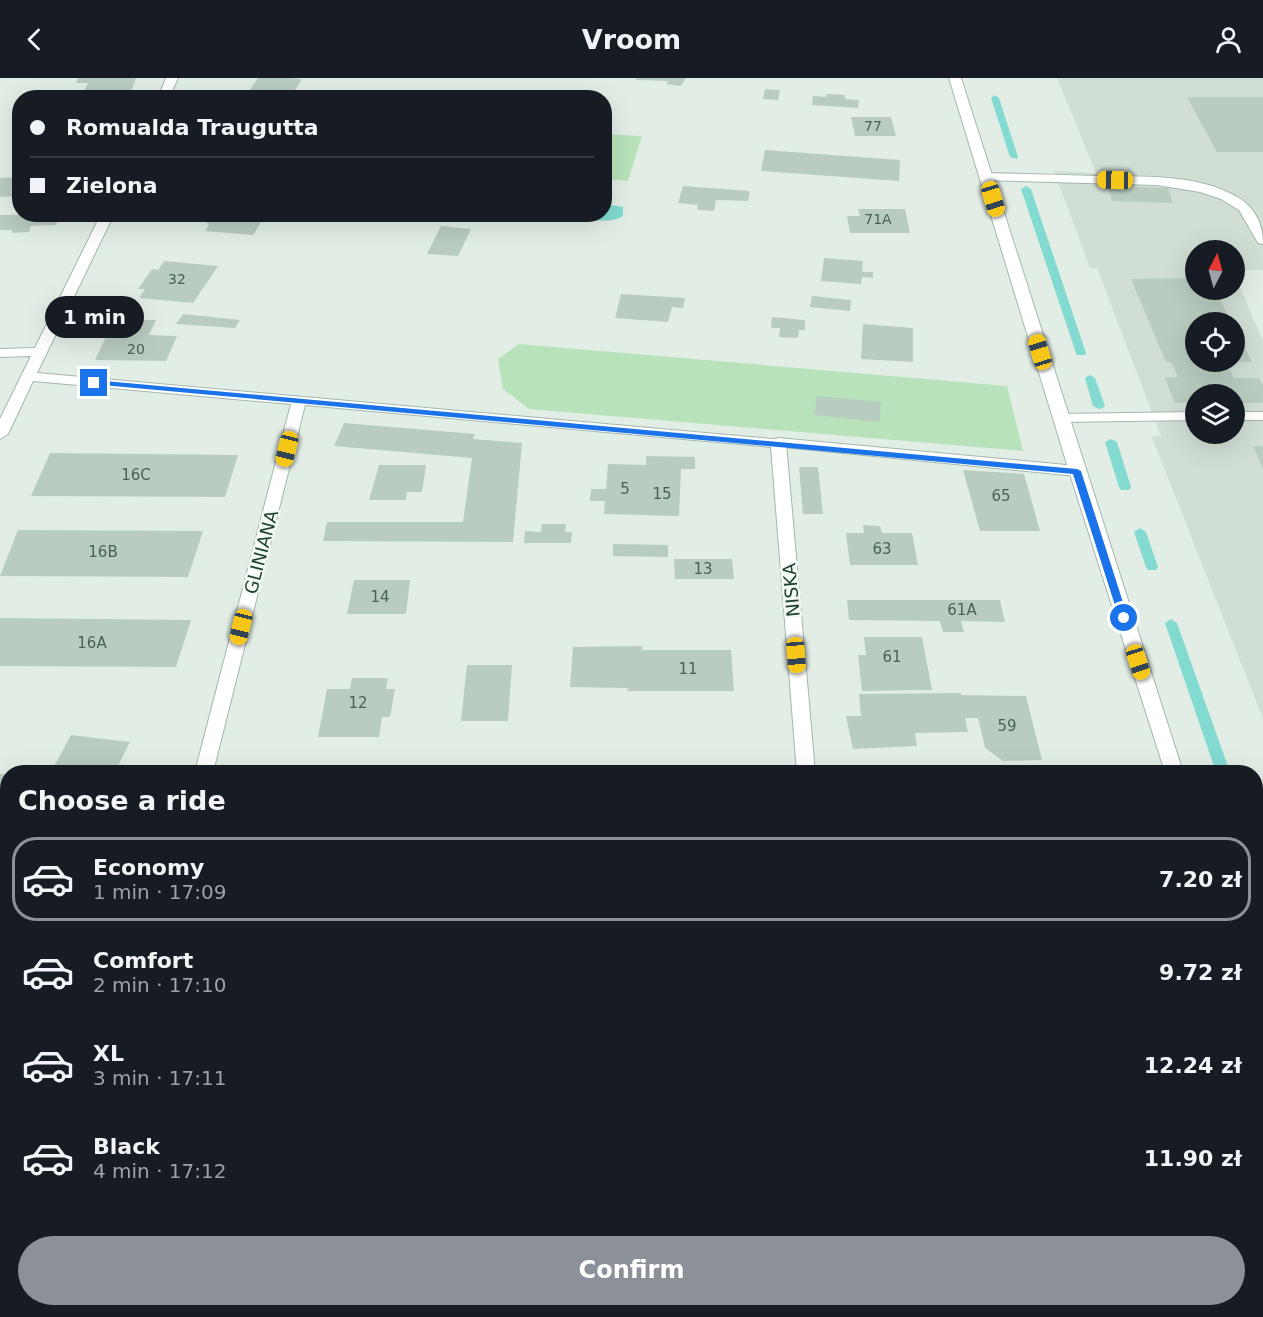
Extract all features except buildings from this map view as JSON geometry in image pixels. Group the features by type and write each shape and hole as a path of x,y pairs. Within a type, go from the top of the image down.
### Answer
{"street":[{"path":"954,78 1172,765"},
{"path":"986,177 1175,183 1231,197 1250,216 1263,240"},
{"path":"0,434 104,222"},
{"path":"0,353 39,352"},
{"path":"27,376 1077,471"},
{"name":"GLINIANA","path":"206,765 299,401"},
{"path":"1060,418 1185,416"},
{"path":"1245,416 1263,416"},
{"name":"NISKA","path":"778,443 805,765"}],"shaded area":[{"path":"1057,78 1263,78 1263,270 1245,270 1245,240 1185,240 1185,300 1245,299 1263,341 1263,719 1152,437 1161,436 1097,268 1090,268 1054,171 1096,173"}],"green space":[{"path":"612,134 642,136 628,181 612,180"},
{"path":"519,344 1007,386 1023,451 529,409 503,389 498,359"}],"water":[{"path":"612,205 623,207 623,216 613,220"}],"waterway":[{"path":"995,98 1014,157"},
{"path":"1026,189 1081,353"},
{"path":"1090,378 1099,406"},
{"path":"1111,442 1125,487"},
{"path":"1140,532 1152,567"},
{"path":"1171,623 1221,765"}],"route":[{"path":"94,383 1077,471 1124,618"}]}
